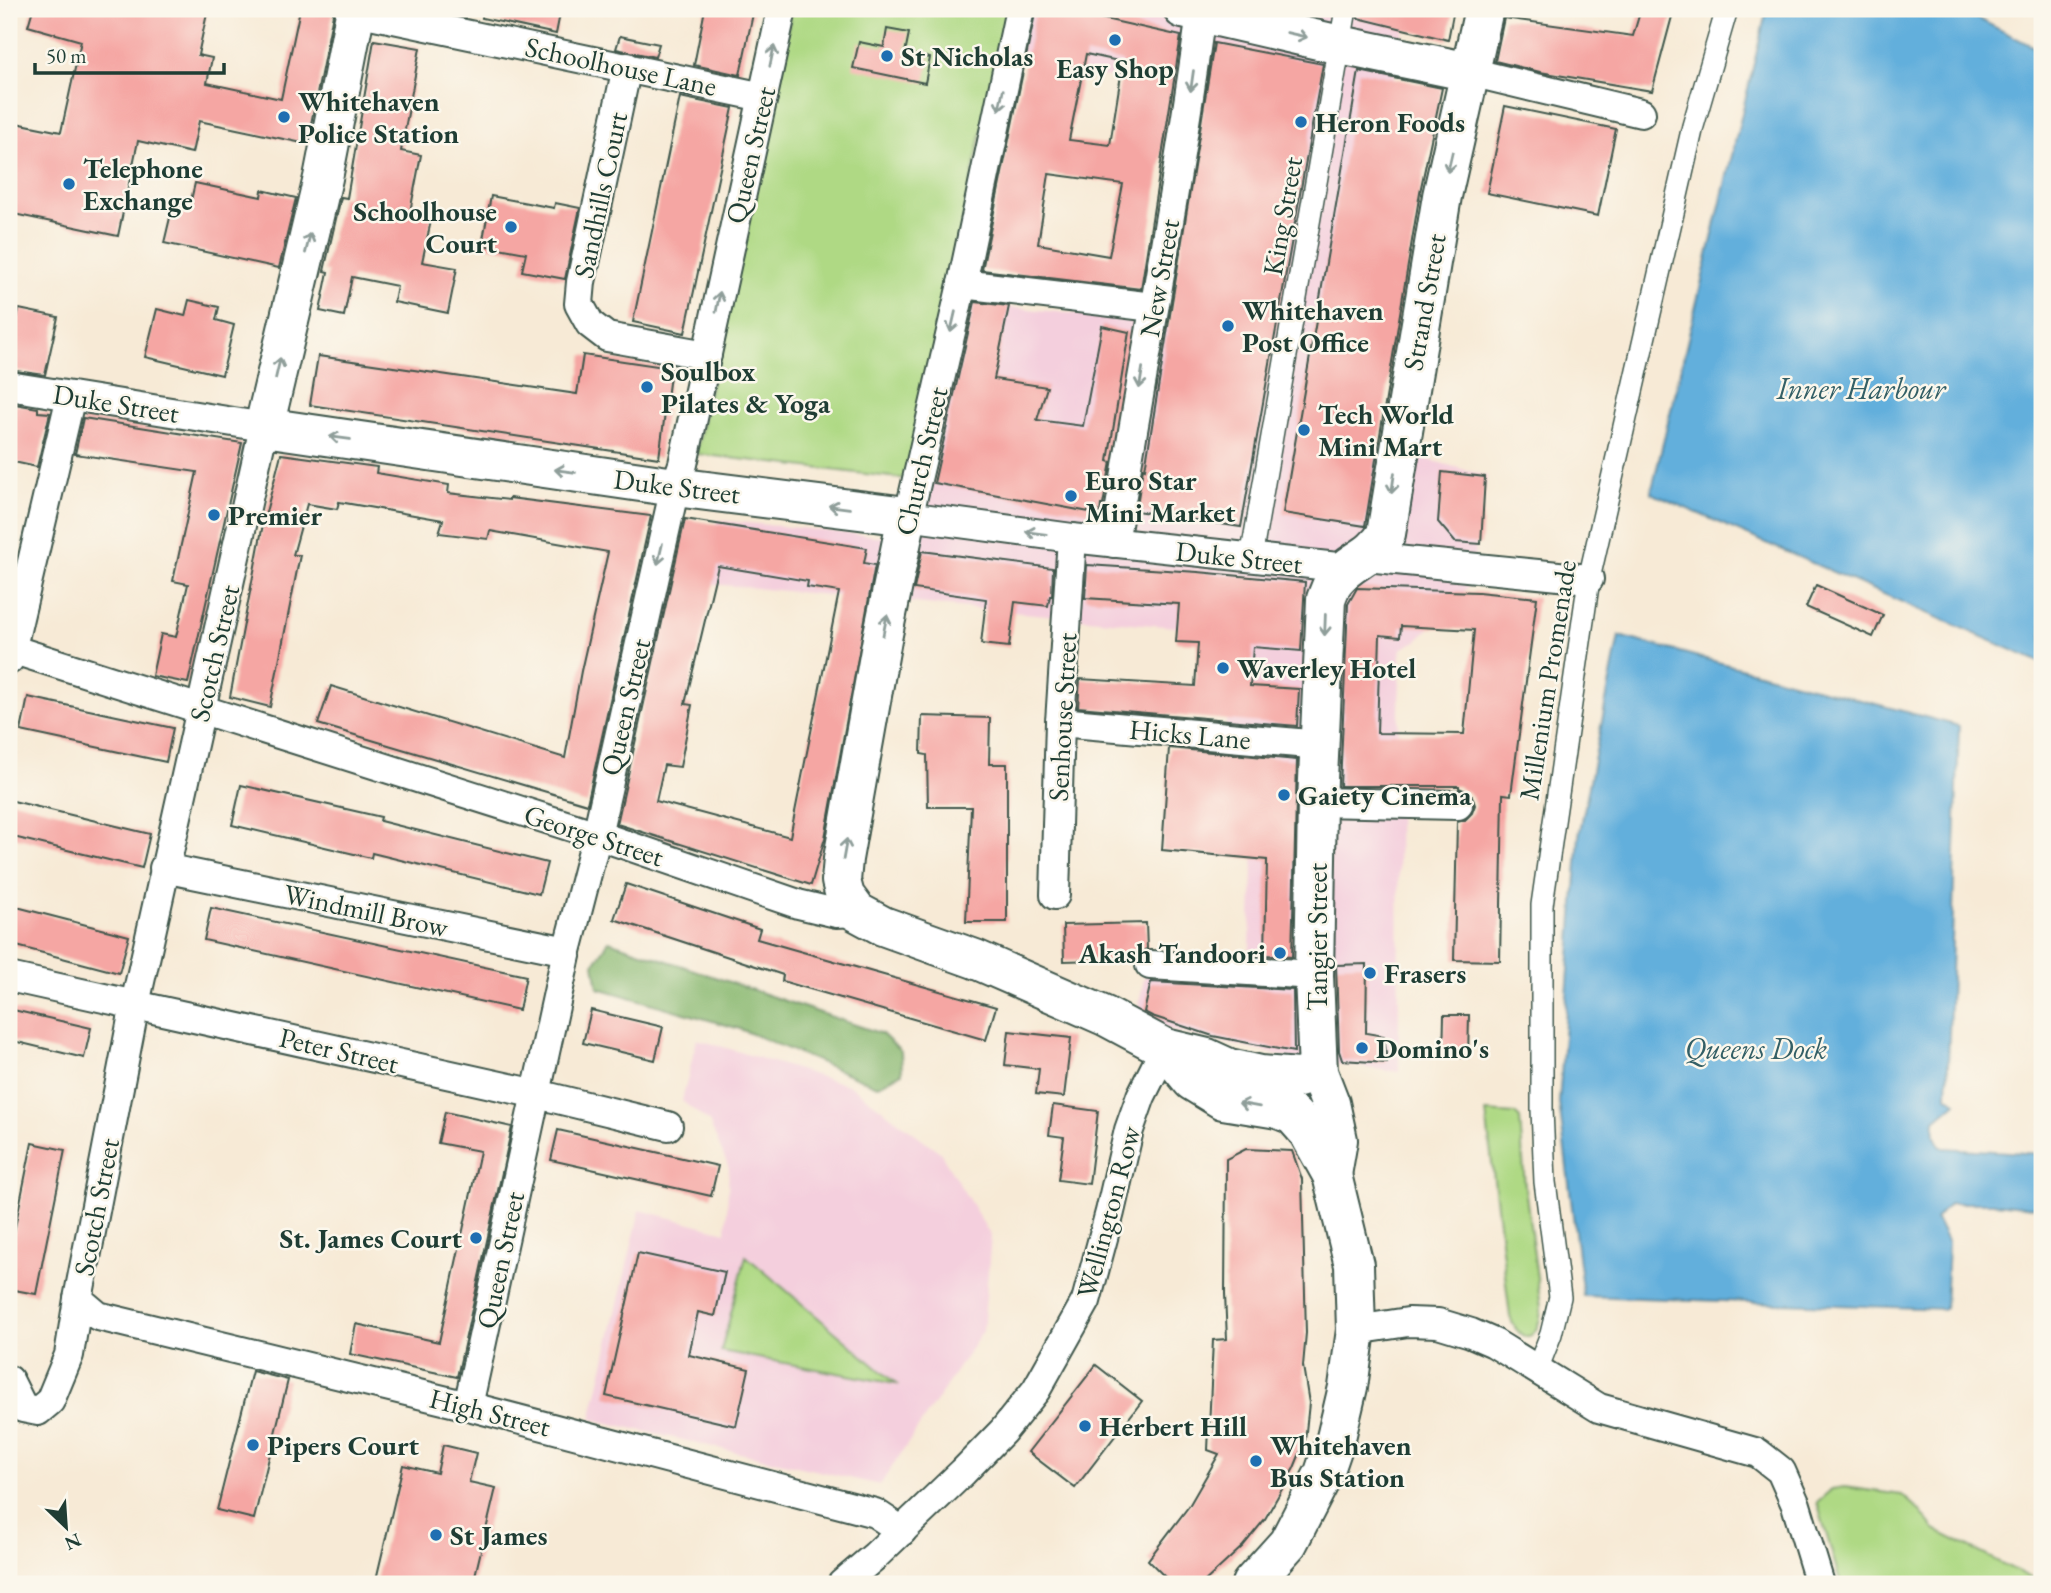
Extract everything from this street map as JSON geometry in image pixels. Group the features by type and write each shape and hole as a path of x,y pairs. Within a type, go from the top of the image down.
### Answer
{"main road":[{"name":"Strand Street","path":"1366,553 1397,456 1442,196 1484,9"},
{"name":"Scotch Street","path":"264,427 323,178 356,10"},
{"path":"1205,12 1343,27 1470,72"},
{"name":"Duke Street","path":"264,427 675,487 907,516"},
{"name":"Church Street","path":"857,912 845,897 841,881 843,859 907,516"},
{"name":"Tangier Street","path":"1332,1175 1338,1140 1330,1103 1318,1072 1314,975 1317,802 1326,599 1334,580 1366,553"},
{"name":"George Street","path":"857,912 883,926 987,964 1105,1016 1165,1048 1261,1075 1299,1078 1318,1072"},
{"name":"George Street","path":"1165,1048 1192,1081 1223,1100 1278,1109 1293,1115"},
{"name":"Tangier Street","path":"1293,1115 1305,1100 1318,1072"},
{"path":"1251,1584 1288,1544 1324,1473 1344,1406 1356,1330 1354,1265 1332,1175 1308,1132 1293,1115"}],"street":[{"name":"Queen Street","path":"468,1406 567,951 597,835 675,487 683,464 782,9"},
{"name":"Church Street","path":"907,516 962,284 1020,9"},
{"name":"Millenium Promenade","path":"1537,1370 1551,1334 1560,1297 1545,1181 1542,1121 1542,905 1589,579 1693,126 1727,9"},
{"name":"Schoolhouse Lane","path":"356,10 763,97"},
{"name":"New Street","path":"1114,543 1205,12"},
{"name":"King Street","path":"1251,558 1343,27"},
{"name":"Sandhills Court","path":"627,67 580,282 579,304 590,324 607,337 707,355"},
{"path":"1470,72 1642,113"},
{"path":"962,284 1153,307"},
{"name":"Duke Street","path":"9,386 264,427"},
{"path":"10,655 71,396"},
{"name":"Scotch Street","path":"9,1380 23,1408 38,1411 50,1402 69,1355 135,1004 264,427"},
{"name":"Duke Street","path":"907,516 1251,558 1366,553 1589,579"},
{"name":"Senhouse Street","path":"1055,895 1060,722 1072,538"},
{"name":"George Street","path":"10,655 201,709 597,835 798,904 836,913 857,912"},
{"name":"Hicks Lane","path":"1060,722 1321,745"},
{"path":"1317,802 1458,805"},
{"name":"Windmill Brow","path":"164,869 567,951"},
{"path":"1150,965 1314,975"},
{"name":"Peter Street","path":"9,977 537,1094 668,1126"},
{"name":"Wellington Row","path":"842,1584 902,1531 1003,1432 1036,1390 1086,1301 1129,1130 1141,1096 1165,1048"},
{"name":"High Street","path":"78,1299 98,1316 468,1406 876,1513 902,1531"},
{"path":"1356,1330 1408,1322 1438,1323 1471,1333 1494,1343 1599,1408 1758,1453 1781,1471 1796,1505 1820,1584"}],"shaded area":[{"path":"1020,9 1408,9 1384,128 1337,434 1487,476 1470,585 1418,640 1401,649 1398,742 1399,1072 1290,1058 1135,1022 1148,961 1249,965 1254,847 1223,846 1228,632 701,583 717,520 917,540 969,303 1137,320 1203,334 1240,103 1009,58"},
{"path":"697,1039 851,1086 940,1152 991,1236 983,1331 880,1485 591,1419 640,1210 726,1232 729,1168 709,1122 682,1101"}],"green space":[{"path":"792,9 1008,9 907,479 696,454"},
{"path":"609,941 882,1034 901,1052 902,1073 877,1086 740,1029 598,988 594,964"},
{"path":"1486,1112 1515,1114 1520,1119 1525,1187 1541,1308 1537,1327 1530,1336 1520,1333 1510,1317"},
{"path":"746,1256 896,1384 721,1351"},
{"path":"1844,1487 1902,1495 1935,1530 2039,1584 1841,1584 1817,1502 1832,1489"}],"water":[{"name":"Inner Harbour","path":"1767,9 1959,9 2042,51 2042,663 1651,493"},
{"name":"Queens Dock","path":"1619,636 1959,726 1947,1096 1956,1102 1935,1120 1935,1135 1943,1148 2042,1154 2042,1208 1995,1203 1950,1203 1936,1219 1948,1243 1945,1309 1583,1296 1559,1103 1579,836"}],"building":[{"path":"33,9 208,9 198,55 212,58 207,83 281,99 300,9 334,9 307,144 199,121 192,153 138,141 118,236 9,213 9,156 16,123 61,132 81,41 28,26"},
{"path":"483,9 561,9 556,34 482,18"},
{"path":"705,9 754,9 740,75 694,65"},
{"path":"1036,9 1060,9 1181,36 1141,289 982,270","holes":["1086,54 1123,62 1110,145 1069,140","1049,174 1123,184 1109,256 1038,244"]},
{"path":"1359,9 1454,9 1448,40 1358,18"},
{"path":"1641,9 1674,9 1652,91 1540,72 1495,61 1504,18 1633,36"},
{"name":"St Nicholas","path":"887,29 909,33 905,53 930,58 925,83 853,68 859,42 884,47"},
{"path":"620,36 659,44 655,57 616,49"},
{"path":"374,40 420,48 401,151 421,155 410,212 432,216 422,262 457,268 448,313 394,302 397,286 352,277 344,316 320,311 328,272 324,271 341,197 347,198"},
{"path":"1214,43 1323,64 1241,527 1136,511"},
{"path":"1359,71 1442,88 1420,192 1365,526 1283,513"},
{"path":"680,97 733,108 685,333 633,322"},
{"path":"1505,106 1616,129 1598,216 1487,193"},
{"path":"195,183 261,197 262,190 296,198 279,268 164,243 173,205 189,209"},
{"name":"Schoolhouse Court","path":"491,196 554,208 555,203 580,208 565,279 522,271 526,253 482,245"},
{"path":"189,300 219,307 216,320 234,325 222,375 145,357 157,309 185,316"},
{"path":"975,302 1009,306 994,379 1047,387 1037,420 1083,426 1102,326 1129,332 1108,461 1111,462 1100,514 934,483"},
{"path":"19,309 58,317 45,375 9,370 9,331 14,332"},
{"path":"583,355 671,368 659,458 310,405 318,356 577,394"},
{"path":"9,403 50,413 37,467 9,461"},
{"path":"83,418 242,443 188,683 152,676 161,634 176,637 188,584 173,581 197,472 75,454"},
{"path":"281,454 377,467 376,473 449,485 448,493 651,516 587,804 318,724 331,686 565,758 581,671 608,552 490,531 488,539 439,533 443,520 339,502 337,509 307,504 293,555 300,555 270,707 230,697 263,524"},
{"path":"1442,472 1485,477 1481,544 1455,542 1438,522"},
{"path":"685,519 867,548 864,563 875,565 825,838 811,885 617,824","holes":["718,566 808,581 807,587 839,592 790,837 656,801 664,765 680,767 692,705 685,704"]},
{"path":"922,551 1053,568 1052,596 1048,606 1015,602 1009,647 981,644 986,599 914,589"},
{"path":"1087,565 1305,582 1301,651 1253,647 1250,686 1299,689 1297,726 1078,707 1080,679 1195,686 1198,643 1176,642 1179,604 1085,598"},
{"path":"1816,585 1883,615 1873,637 1806,607"},
{"path":"1357,588 1478,592 1537,598 1511,795 1503,794 1500,961 1454,960 1457,822 1465,820 1472,813 1475,805 1472,796 1459,786 1340,786 1348,604","holes":["1401,626 1474,630 1464,734 1377,733 1380,635 1400,637"]},
{"path":"28,697 173,728 166,762 21,731"},
{"path":"922,716 990,718 989,764 1007,764 1007,922 966,922 971,807 928,807 927,755 921,754"},
{"path":"1169,748 1297,760 1292,957 1265,955 1267,860 1162,850"},
{"path":"241,785 381,817 380,821 547,863 539,894 372,853 371,858 232,825"},
{"path":"9,800 150,834 142,868 9,836"},
{"path":"626,884 760,929 757,939 996,1007 986,1040 782,981 783,975 614,919"},
{"path":"9,905 129,936 119,973 9,944"},
{"path":"211,908 526,976 519,1010 204,940"},
{"path":"1146,923 1147,949 1135,959 1064,961 1063,925"},
{"path":"1367,964 1366,1033 1384,1036 1387,1063 1342,1060 1339,1051 1336,965"},
{"path":"1151,982 1293,990 1294,1052 1213,1036 1152,1016 1144,1012"},
{"path":"9,1009 91,1028 84,1058 9,1040"},
{"path":"591,1010 663,1027 655,1060 583,1043"},
{"path":"1444,1015 1469,1015 1468,1058 1443,1058"},
{"path":"1009,1031 1071,1038 1064,1097 1036,1094 1039,1069 1005,1065"},
{"path":"1053,1105 1098,1111 1089,1184 1058,1180 1064,1137 1049,1135"},
{"name":"St. James Court","path":"445,1112 512,1127 457,1377 350,1354 356,1324 439,1342 480,1151 438,1143"},
{"path":"558,1130 718,1166 711,1196 551,1160"},
{"path":"32,1143 65,1150 36,1294 9,1289 9,1257"},
{"path":"1246,1149 1292,1151 1302,1179 1306,1333 1303,1366 1309,1403 1305,1441 1294,1468 1265,1519 1243,1546 1202,1584 1172,1584 1148,1560 1189,1506 1219,1454 1208,1450 1213,1340 1227,1339 1226,1159"},
{"path":"638,1253 725,1272 715,1316 698,1312 689,1355 749,1369 736,1426 606,1396"},
{"name":"Herbert Hill","path":"1096,1365 1142,1401 1075,1488 1028,1452"},
{"name":"Pipers Court","path":"252,1371 288,1380 254,1519 217,1510"},
{"name":"St James","path":"443,1445 476,1453 469,1482 496,1488 473,1584 375,1584 403,1465 437,1473"}],"place":[{"name":"Easy Shop","path":"1115,40"},
{"name":"St Nicholas","path":"887,56"},
{"name":"Whitehaven Police Station","path":"284,117"},
{"name":"Heron Foods","path":"1301,122"},
{"name":"Telephone Exchange","path":"69,184"},
{"name":"Schoolhouse Court","path":"511,227"},
{"name":"Whitehaven Post Office","path":"1228,326"},
{"name":"Soulbox Pilates & Yoga","path":"647,387"},
{"name":"Tech World Mini Mart","path":"1304,430"},
{"name":"Euro Star Mini Market","path":"1071,496"},
{"name":"Premier","path":"214,515"},
{"name":"Waverley Hotel","path":"1223,668"},
{"name":"Gaiety Cinema","path":"1284,795"},
{"name":"Akash Tandoori","path":"1280,953"},
{"name":"Frasers","path":"1370,973"},
{"name":"Domino's","path":"1362,1048"},
{"name":"St. James Court","path":"476,1238"},
{"name":"Herbert Hill","path":"1085,1426"},
{"name":"Pipers Court","path":"253,1445"},
{"name":"Whitehaven Bus Station","path":"1256,1461"},
{"name":"St James","path":"436,1535"}]}
